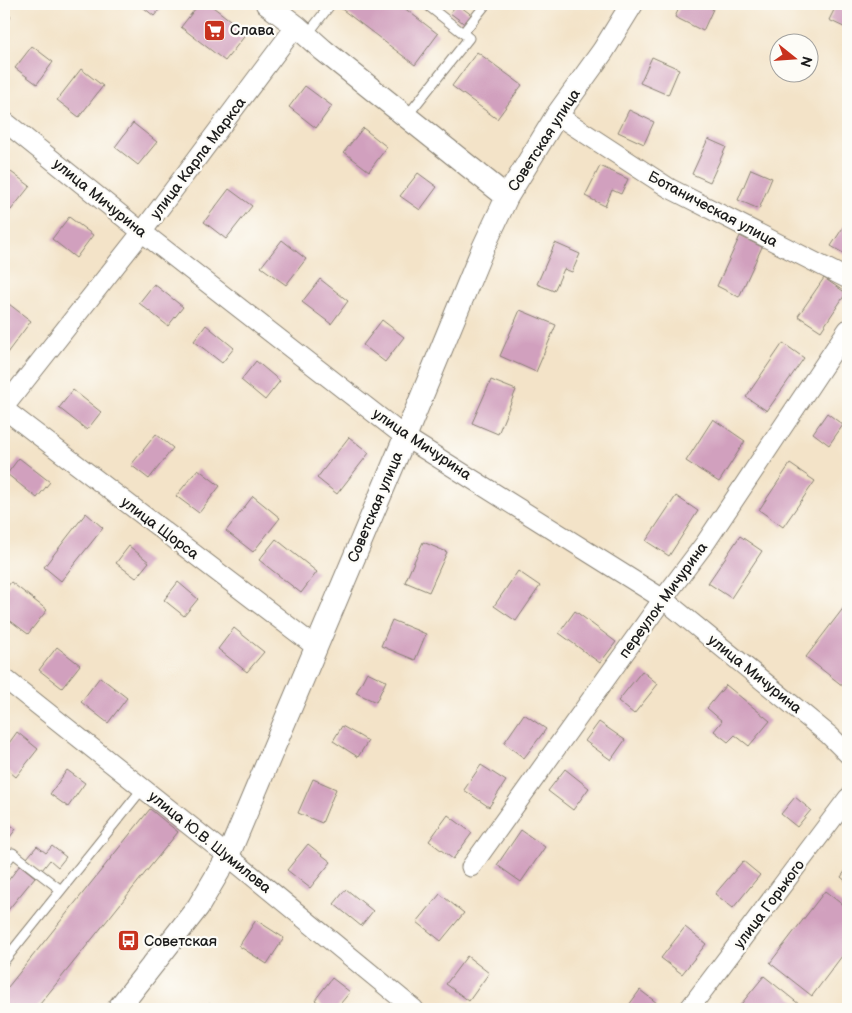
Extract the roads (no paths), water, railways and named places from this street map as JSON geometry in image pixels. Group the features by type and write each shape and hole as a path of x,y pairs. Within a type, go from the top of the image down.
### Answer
{"street":[{"path":"267,4 507,197"},
{"name":"Советская улица","path":"118,1009 198,907 228,856 483,248 507,197 558,115 603,51 632,4"},
{"name":"улица Карла Маркса","path":"4,408 302,31"},
{"name":"Ботаническая улица","path":"558,115 670,188 848,279"},
{"name":"улица Мичурина","path":"4,122 405,437 663,599 829,735 848,754"},
{"name":"переулок Мичурина","path":"471,867 706,542 848,329"},
{"name":"улица Щорса","path":"4,408 316,646"},
{"name":"улица Ю.В. Шумилова","path":"4,678 144,788 414,1009"},
{"name":"улица Горького","path":"689,1009 848,798"}],"lane":[{"path":"302,31 331,4"},
{"path":"407,117 469,38 426,4"},
{"path":"463,33 486,4"},
{"path":"4,961 144,788"},
{"path":"4,865 13,853 61,890"}],"place":[{"name":"Слава","path":"214,30"},
{"name":"Советская","path":"128,941"}]}
